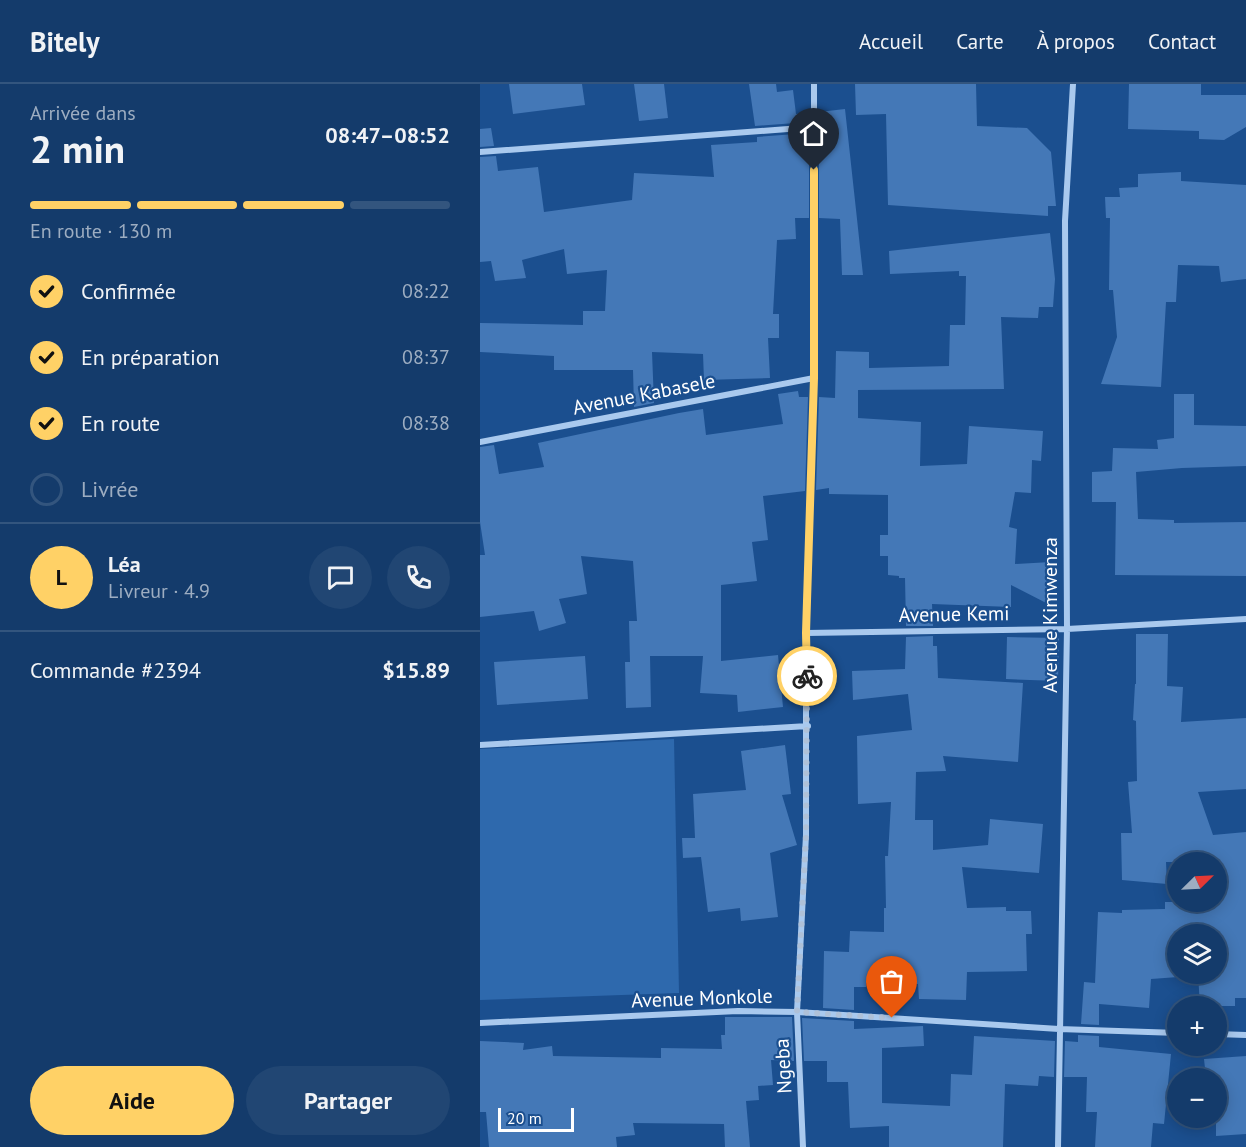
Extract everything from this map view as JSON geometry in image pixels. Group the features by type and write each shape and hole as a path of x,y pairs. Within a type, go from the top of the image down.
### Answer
{"street":[{"name":"Ngeba","path":"803,1147 797,1012 806,835 806,633 814,378 814,84"},
{"name":"Avenue Kimwenza","path":"1058,1147 1067,629 1065,221 1073,84"},
{"path":"480,152 814,127"},
{"name":"Avenue Kabasele","path":"480,442 814,378"},
{"name":"Avenue Kemi","path":"806,633 1067,629 1246,619"},
{"path":"480,745 807,726"},
{"name":"Avenue Monkole","path":"480,1023 738,1011 797,1012 1059,1029 1167,1033"},
{"path":"1227,1034 1246,1035"}],"shaded area":[{"path":"674,739 679,993 480,1000 480,749"}],"building":[{"path":"509,84 582,84 585,105 513,114"},
{"path":"634,84 664,84 668,118 639,121"},
{"path":"749,84 776,84 777,92 793,90 796,114 809,113 809,122 755,126"},
{"path":"855,84 976,84 977,126 1027,128 1051,152 1056,206 1048,206 1048,216 888,205 886,114 856,115"},
{"path":"1129,84 1201,84 1201,95 1246,95 1246,127 1224,140 1199,139 1199,131 1128,129"},
{"path":"845,109 863,275 842,275 840,219 819,218 819,112"},
{"path":"491,128 494,146 480,147 480,129"},
{"path":"809,133 809,218 795,218 796,239 777,240 773,314 779,314 779,338 768,338 770,378 704,380 703,354 652,352 654,403 634,407 633,370 554,370 554,356 480,352 480,323 583,325 583,311 605,311 607,270 567,274 564,249 522,260 526,278 495,281 491,261 480,262 480,157 496,156 498,171 538,167 544,212 632,200 634,173 714,177 711,145 757,142 757,137"},
{"path":"1181,172 1181,181 1246,185 1246,279 1221,282 1219,266 1178,265 1176,302 1166,302 1161,387 1101,384 1117,337 1113,290 1109,290 1110,218 1106,218 1105,197 1120,197 1119,188 1138,187 1138,174"},
{"path":"1050,233 1055,279 1053,307 1039,307 1038,318 1001,317 1004,389 858,390 858,418 921,422 920,466 967,464 969,426 1043,431 1041,461 1032,460 1031,493 1015,492 1009,527 1017,529 1015,564 1051,562 1054,607 1011,585 1011,607 932,604 933,626 906,626 905,578 888,575 888,556 880,556 880,535 888,535 888,495 829,494 829,488 816,490 819,397 835,398 836,351 869,352 869,368 949,366 950,325 965,325 966,276 959,276 959,271 890,274 889,251"},
{"path":"798,391 799,397 808,397 805,491 763,496 768,540 752,542 757,581 721,585 721,661 778,655 783,707 738,712 737,695 700,693 703,656 650,656 651,707 626,708 625,662 630,662 629,621 637,621 633,561 581,556 587,594 559,599 566,623 539,631 534,611 480,617 480,555 485,555 480,522 480,447 494,445 499,474 544,467 538,443 679,413 703,409 706,435 783,424 778,394"},
{"path":"1174,394 1194,394 1194,425 1246,426 1246,466 1136,472 1138,519 1174,520 1174,523 1246,522 1246,576 1115,575 1116,502 1092,502 1092,472 1112,471 1113,448 1158,449 1157,440 1174,438"},
{"path":"1136,634 1168,634 1167,686 1183,687 1181,722 1246,718 1246,789 1198,792 1213,835 1246,832 1246,998 1235,998 1235,1006 1227,1006 1227,996 1199,996 1199,984 1227,984 1227,924 1167,924 1167,978 1151,979 1149,1008 1099,1004 1099,1025 1081,1024 1084,982 1095,983 1098,912 1122,913 1122,910 1165,909 1165,902 1167,902 1167,912 1227,912 1227,852 1167,852 1167,884 1122,880 1121,833 1132,833 1128,782 1137,781 1136,721 1133,720"},
{"path":"933,636 933,646 937,646 938,678 1023,683 1018,762 943,756 946,771 916,772 915,820 933,820 933,850 988,845 990,819 1043,824 1039,873 962,867 967,908 1006,907 1006,911 1031,911 1032,934 1026,934 1027,971 967,972 966,1000 919,999 918,984 866,983 866,987 854,987 854,1010 823,1008 824,951 849,952 850,931 884,932 885,856 888,856 891,802 858,804 857,736 912,730 908,694 853,700 852,671 905,669 906,637"},
{"path":"1007,637 1059,638 1058,681 1006,679"},
{"path":"585,656 588,699 497,705 494,662"},
{"path":"785,745 791,794 782,795 797,845 770,853 778,917 741,921 740,908 708,912 701,857 683,858 682,838 695,838 693,794 746,790 741,751"},
{"path":"725,1017 792,1017 794,1061 771,1060 773,1085 758,1086 759,1100 746,1101 750,1147 725,1147 724,1124 633,1123 635,1135 616,1137 617,1147 489,1147 486,1112 480,1112 480,1041 524,1043 523,1050 552,1046 553,1056 661,1058 661,1048 722,1049 721,1035 725,1035"},
{"path":"802,1018 854,1021 854,1029 923,1026 924,1046 882,1048 882,1103 950,1106 951,1074 972,1075 974,1036 1055,1041 1054,1077 1039,1076 1038,1086 1005,1084 1003,1147 889,1147 889,1126 850,1128 848,1082 827,1082 827,1061 804,1061"},
{"path":"1078,1035 1099,1036 1099,1047 1167,1054 1167,1056 1171,1056 1170,1068 1167,1068 1164,1124 1153,1123 1151,1147 1095,1147 1097,1112 1086,1112 1087,1077 1064,1077 1065,1041 1078,1042"},
{"path":"1246,1056 1246,1134 1216,1136 1216,1128 1227,1128 1227,1068 1205,1068 1204,1059"}],"way so far":[{"path":"807,676 806,835 797,1012 892,1018"}],"route":[{"path":"807,676 806,633 814,378 814,170"}]}
